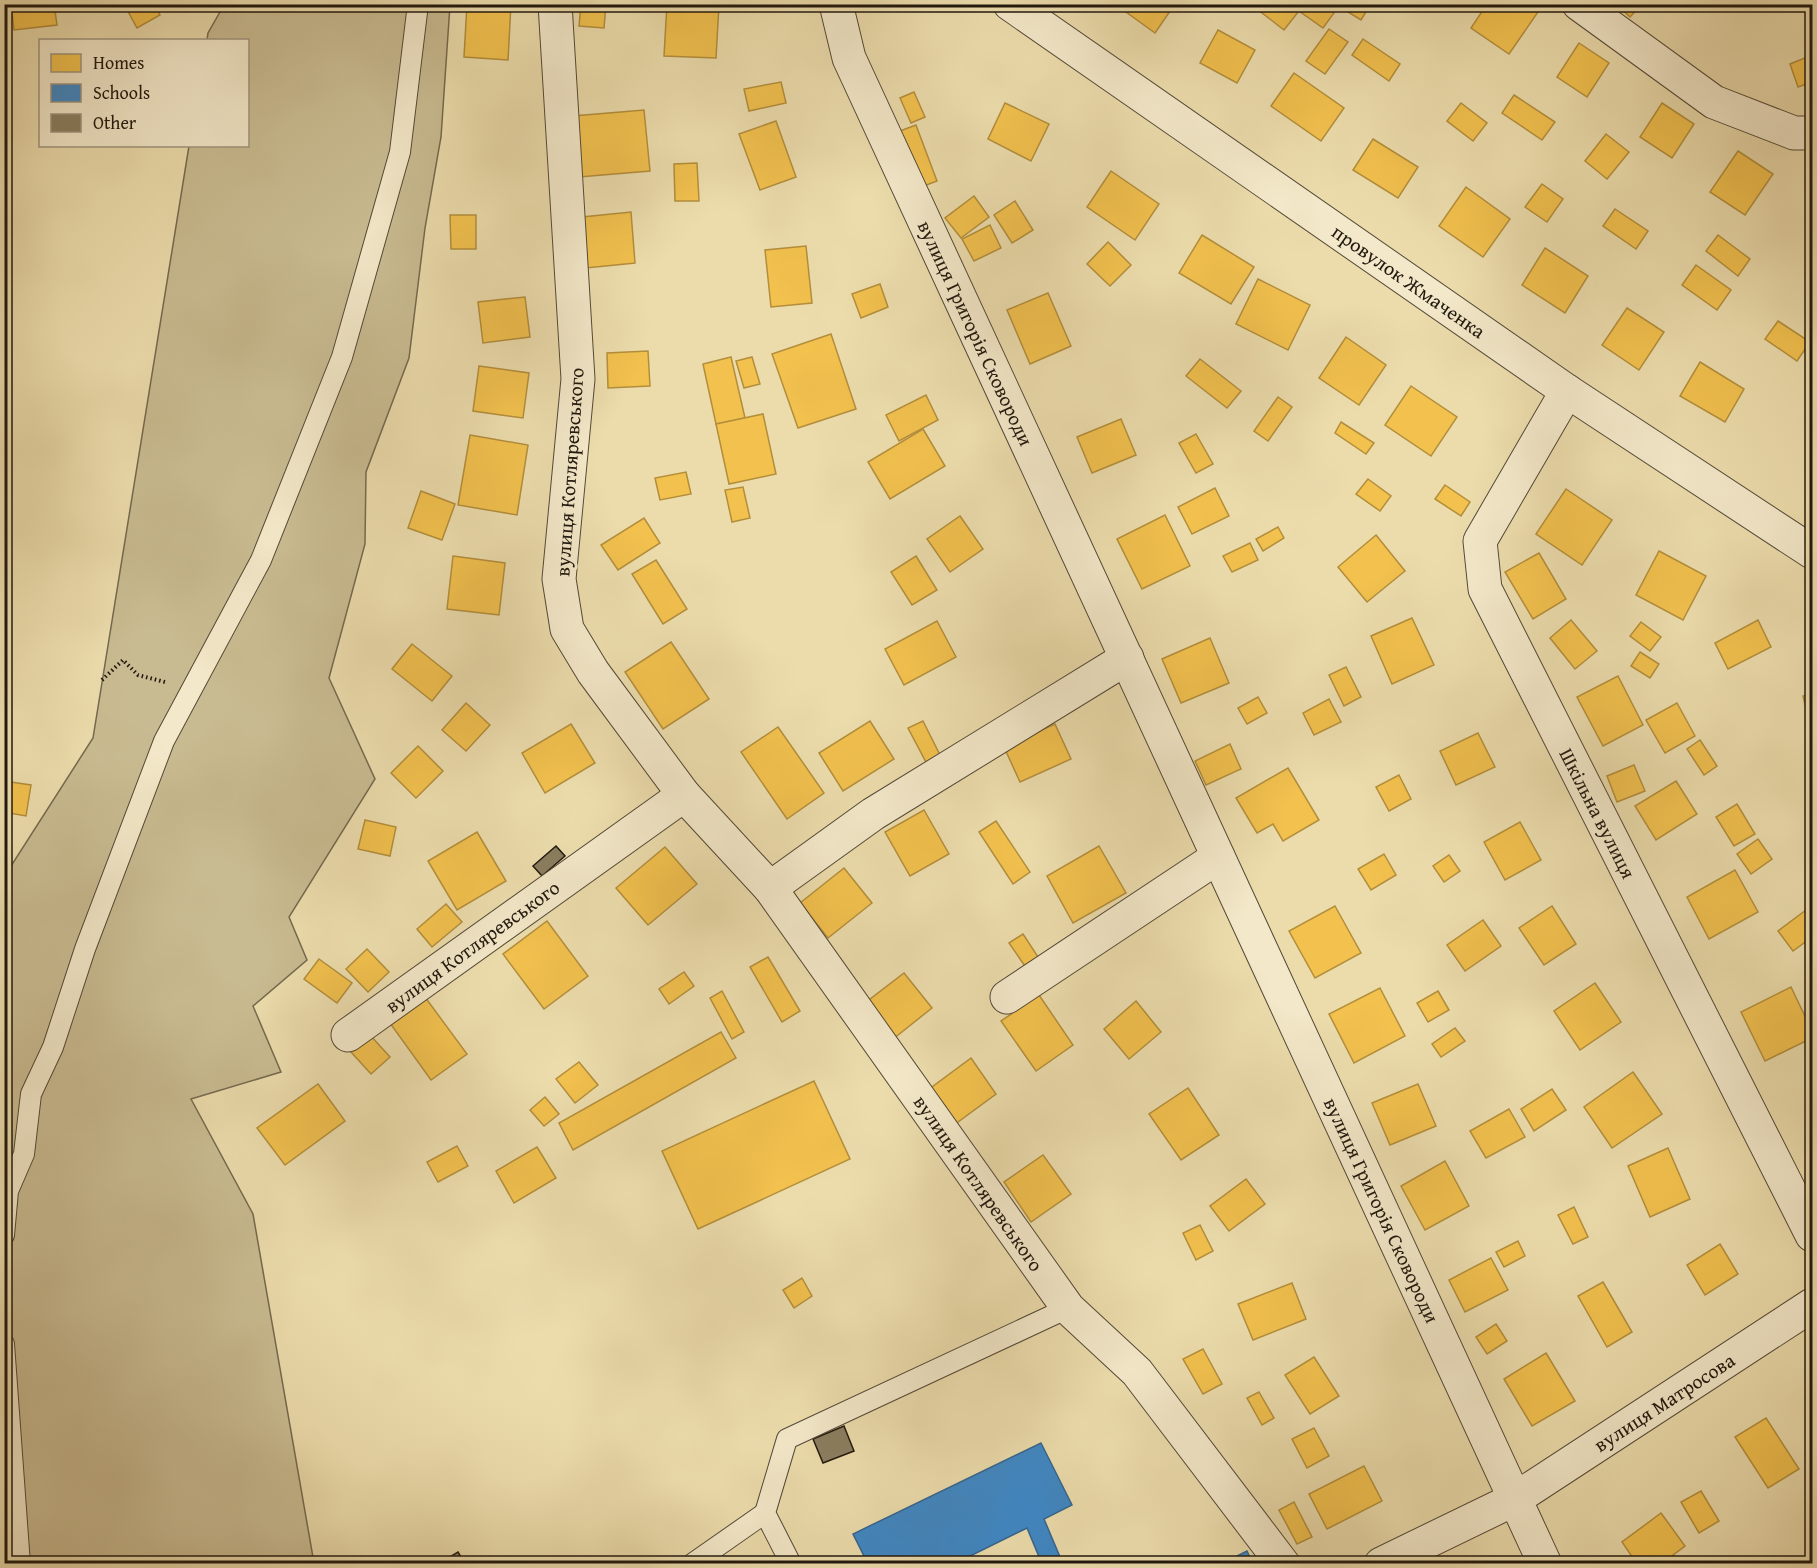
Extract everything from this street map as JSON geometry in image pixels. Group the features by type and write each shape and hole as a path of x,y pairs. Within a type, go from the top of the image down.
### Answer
{"street":[{"name":"вулиця Котляревського","path":"555,4 578,378 559,579 567,629 593,672 684,795 770,888 1068,1308 1137,1372 1283,1563"},
{"name":"вулиця Григорія Сковороди","path":"836,4 849,58 1545,1563"},
{"name":"провулок Жмаченка","path":"1011,4 1567,391 1812,552"},
{"path":"1579,4 1713,102 1794,133 1812,133"},
{"name":"Шкільна вулиця","path":"1567,391 1480,541 1485,589 1812,1235"},
{"path":"770,888 873,814 1126,658"},
{"name":"вулиця Котляревського","path":"348,1035 684,795"},
{"path":"1007,997 1218,857"},
{"name":"вулиця Матросова","path":"1515,1499 1812,1305"},
{"path":"1381,1563 1515,1499"}],"lane":[{"path":"4,1235 8,1191 24,1154 31,1094 53,1047 85,949 164,741 261,560 342,357 400,152 418,4"},
{"path":"692,1563 765,1513 787,1439 1068,1308"},
{"path":"4,1344 10,1503 20,1563"},
{"path":"765,1513 791,1563"}],"path":[{"path":"102,680 123,660 138,675 192,688"}],"shaded area":[{"path":"224,5 450,5 441,137 425,228 409,358 366,472 365,544 329,678 375,779 289,917 307,960 253,1006 281,1072 191,1099 253,1214 314,1563 5,1563 4,877 93,738 189,147 249,147 249,39 207,39 208,33"}],"building: Homes":[{"path":"11,4 54,4 57,25 14,30"},
{"path":"124,4 154,4 160,15 137,28"},
{"path":"467,4 511,4 508,60 464,57"},
{"path":"581,4 606,4 604,28 579,26"},
{"path":"667,4 719,5 716,58 664,56"},
{"path":"1115,4 1175,4 1155,33"},
{"path":"1260,4 1290,4 1299,11 1284,30 1257,9"},
{"path":"1304,4 1323,4 1334,13 1323,28 1299,11"},
{"path":"1335,4 1370,4 1370,5 1361,20"},
{"path":"1487,4 1527,4 1538,12 1509,54 1471,28"},
{"path":"1616,4 1642,4 1630,17"},
{"path":"1329,29 1348,42 1325,74 1306,61"},
{"path":"1218,30 1255,50 1237,83 1200,63"},
{"path":"1363,39 1400,64 1389,81 1352,55"},
{"path":"1579,43 1609,63 1587,97 1557,77"},
{"path":"1812,55 1812,82 1798,87 1790,64"},
{"path":"1294,73 1344,108 1321,141 1271,106"},
{"path":"781,82 786,103 749,111 744,89"},
{"path":"914,92 925,117 911,123 900,98"},
{"path":"1514,95 1555,122 1542,140 1502,113"},
{"path":"1005,103 1049,124 1031,161 988,139"},
{"path":"1461,103 1487,123 1473,141 1447,121"},
{"path":"1662,103 1694,124 1672,158 1640,137"},
{"path":"644,110 650,171 579,177 573,116"},
{"path":"776,121 796,177 760,190 739,134"},
{"path":"916,125 937,181 921,187 900,131"},
{"path":"1606,134 1629,152 1607,179 1585,161"},
{"path":"1373,139 1418,167 1398,198 1353,170"},
{"path":"1738,151 1773,174 1745,215 1710,192"},
{"path":"697,163 699,201 675,201 674,164"},
{"path":"1111,171 1159,204 1135,240 1087,207"},
{"path":"1542,184 1563,199 1547,222 1525,207"},
{"path":"1466,187 1510,219 1483,257 1439,226"},
{"path":"974,196 989,217 961,238 945,218"},
{"path":"1015,201 1033,230 1012,243 994,215"},
{"path":"1615,209 1648,231 1636,249 1603,226"},
{"path":"631,212 635,263 586,268 582,217"},
{"path":"450,215 476,215 476,249 451,249"},
{"path":"990,225 1001,248 974,261 962,239"},
{"path":"1202,235 1254,267 1231,304 1179,273"},
{"path":"1718,235 1750,259 1738,276 1706,251"},
{"path":"1108,242 1131,265 1110,286 1087,264"},
{"path":"806,246 812,303 771,307 765,250"},
{"path":"1545,248 1588,276 1565,313 1522,285"},
{"path":"1696,265 1731,290 1717,310 1682,285"},
{"path":"1258,279 1310,305 1288,350 1236,324"},
{"path":"880,284 888,307 861,318 852,294"},
{"path":"1048,293 1071,346 1030,364 1007,310"},
{"path":"525,297 530,337 483,343 478,302"},
{"path":"1627,308 1664,332 1639,370 1602,345"},
{"path":"1778,321 1810,342 1797,361 1765,339"},
{"path":"831,334 856,409 798,428 772,354"},
{"path":"1346,337 1386,365 1359,405 1319,378"},
{"path":"648,351 650,386 608,388 607,353"},
{"path":"731,357 745,418 716,424 703,364"},
{"path":"752,357 760,384 744,388 736,361"},
{"path":"1200,359 1241,391 1227,408 1186,376"},
{"path":"1700,362 1744,389 1725,422 1680,396"},
{"path":"479,366 529,373 523,418 473,411"},
{"path":"1411,386 1457,417 1431,456 1385,425"},
{"path":"926,395 938,420 899,441 886,415"},
{"path":"1278,397 1292,407 1268,441 1254,431"},
{"path":"763,414 776,474 729,484 716,424"},
{"path":"1121,419 1136,455 1092,473 1077,437"},
{"path":"1341,422 1374,443 1366,454 1335,433"},
{"path":"923,429 945,466 890,499 868,462"},
{"path":"1196,434 1213,464 1196,473 1179,443"},
{"path":"470,435 528,445 517,515 458,505"},
{"path":"686,472 691,494 660,500 655,478"},
{"path":"1368,479 1391,496 1380,511 1356,494"},
{"path":"1445,485 1470,502 1461,516 1435,499"},
{"path":"743,487 750,518 732,522 725,490"},
{"path":"1215,488 1229,516 1192,534 1178,507"},
{"path":"1566,489 1612,520 1582,565 1536,534"},
{"path":"421,491 455,504 442,540 408,528"},
{"path":"1165,515 1190,566 1142,589 1117,539"},
{"path":"960,516 983,549 950,572 927,539"},
{"path":"644,518 660,543 618,570 601,545"},
{"path":"1278,527 1284,538 1263,551 1256,539"},
{"path":"1376,535 1405,571 1367,602 1338,567"},
{"path":"1250,543 1258,560 1232,572 1223,556"},
{"path":"1659,551 1706,576 1683,620 1636,595"},
{"path":"1539,553 1566,599 1533,619 1505,572"},
{"path":"453,556 505,563 499,615 447,609"},
{"path":"916,556 937,590 912,605 891,572"},
{"path":"656,560 687,609 663,624 632,574"},
{"path":"1412,618 1434,665 1392,684 1371,636"},
{"path":"1571,620 1597,651 1575,669 1550,638"},
{"path":"1758,620 1771,647 1728,669 1715,643"},
{"path":"937,621 956,657 904,685 885,649"},
{"path":"1641,622 1661,637 1650,651 1630,636"},
{"path":"1210,638 1229,683 1181,703 1162,659"},
{"path":"671,642 709,699 663,729 625,672"},
{"path":"412,644 452,676 432,701 392,669"},
{"path":"1640,652 1659,664 1650,678 1631,666"},
{"path":"1346,667 1361,697 1344,706 1329,675"},
{"path":"1618,676 1643,725 1603,746 1577,697"},
{"path":"1812,694 1812,729 1811,730 1803,696"},
{"path":"1258,697 1267,713 1247,724 1238,708"},
{"path":"1329,699 1341,722 1314,735 1303,713"},
{"path":"466,703 490,725 466,751 442,730"},
{"path":"1677,703 1695,736 1665,753 1646,720"},
{"path":"870,721 894,759 843,791 819,753"},
{"path":"923,721 942,759 928,766 908,728"},
{"path":"571,724 595,763 545,793 522,753"},
{"path":"1055,724 1071,759 1020,782 1004,747"},
{"path":"778,727 824,793 787,819 741,752"},
{"path":"1478,733 1495,767 1456,785 1440,751"},
{"path":"1700,740 1717,766 1704,775 1687,749"},
{"path":"1230,744 1241,769 1206,785 1195,761"},
{"path":"418,746 443,771 416,798 391,773"},
{"path":"1634,765 1645,791 1617,802 1607,776"},
{"path":"1288,768 1319,820 1283,841 1273,824 1257,833 1236,798"},
{"path":"1399,775 1411,799 1389,811 1376,787"},
{"path":"4,781 31,785 26,816 4,812"},
{"path":"1676,781 1697,814 1656,840 1635,806"},
{"path":"1737,804 1755,834 1734,846 1716,817"},
{"path":"924,810 949,854 910,876 885,832"},
{"path":"365,820 396,827 390,856 358,849"},
{"path":"996,821 1030,872 1013,884 979,832"},
{"path":"1520,822 1541,860 1505,880 1484,842"},
{"path":"477,832 506,881 457,910 428,861"},
{"path":"1758,839 1772,859 1751,874 1737,854"},
{"path":"1099,846 1126,893 1073,923 1047,876"},
{"path":"665,847 697,884 648,925 616,888"},
{"path":"1384,854 1396,875 1371,890 1358,869"},
{"path":"1449,855 1460,871 1444,882 1433,866"},
{"path":"844,868 872,903 828,938 800,903"},
{"path":"1735,870 1758,912 1709,939 1687,897"},
{"path":"446,904 462,922 432,947 417,929"},
{"path":"1335,906 1361,953 1315,978 1289,931"},
{"path":"1552,906 1576,944 1544,965 1519,928"},
{"path":"1806,910 1812,919 1812,937 1793,951 1778,931"},
{"path":"1483,920 1501,946 1465,971 1447,945"},
{"path":"547,921 588,976 544,1009 503,954"},
{"path":"1023,934 1042,963 1029,972 1009,943"},
{"path":"367,949 389,972 368,992 346,969"},
{"path":"768,957 800,1011 782,1022 750,967"},
{"path":"319,959 352,983 337,1003 304,979"},
{"path":"684,972 694,986 669,1004 659,989"},
{"path":"904,973 932,1008 893,1039 865,1003"},
{"path":"1595,983 1621,1022 1580,1050 1554,1011"},
{"path":"1791,987 1812,1031 1812,1038 1765,1061 1741,1012"},
{"path":"1380,988 1405,1036 1354,1063 1329,1014"},
{"path":"722,991 744,1032 732,1039 710,998"},
{"path":"1438,991 1449,1010 1428,1022 1417,1003"},
{"path":"422,993 467,1054 431,1080 387,1019"},
{"path":"1039,995 1073,1045 1036,1071 1001,1021"},
{"path":"1136,1001 1161,1032 1129,1059 1104,1029"},
{"path":"1455,1028 1465,1041 1441,1057 1432,1044"},
{"path":"721,1032 736,1058 573,1150 559,1123"},
{"path":"370,1035 390,1057 371,1074 351,1052"},
{"path":"971,1058 996,1094 954,1125 928,1090"},
{"path":"579,1062 598,1085 575,1103 556,1079"},
{"path":"1633,1072 1662,1114 1612,1148 1584,1107"},
{"path":"814,1081 850,1159 698,1229 662,1151"},
{"path":"318,1084 345,1121 285,1165 257,1128"},
{"path":"1418,1084 1436,1126 1390,1145 1372,1103"},
{"path":"1188,1088 1219,1135 1181,1160 1149,1114"},
{"path":"1552,1089 1566,1110 1534,1131 1521,1109"},
{"path":"545,1097 559,1114 544,1126 530,1110"},
{"path":"1509,1109 1525,1137 1486,1158 1470,1131"},
{"path":"457,1146 468,1166 438,1182 427,1162"},
{"path":"537,1147 556,1178 514,1203 496,1171"},
{"path":"1668,1148 1690,1199 1650,1217 1628,1166"},
{"path":"1043,1155 1071,1194 1031,1222 1004,1182"},
{"path":"1445,1161 1469,1206 1425,1230 1401,1186"},
{"path":"1246,1179 1265,1204 1229,1231 1210,1206"},
{"path":"1574,1207 1588,1237 1573,1244 1558,1215"},
{"path":"1200,1225 1213,1251 1196,1260 1183,1233"},
{"path":"1518,1241 1525,1256 1504,1267 1496,1252"},
{"path":"1720,1244 1738,1274 1705,1295 1687,1265"},
{"path":"1491,1258 1508,1290 1465,1312 1449,1280"},
{"path":"802,1278 812,1296 794,1308 783,1290"},
{"path":"1603,1282 1632,1332 1607,1347 1578,1296"},
{"path":"1292,1283 1306,1319 1253,1340 1238,1304"},
{"path":"1496,1324 1507,1341 1487,1354 1476,1337"},
{"path":"1203,1349 1222,1384 1203,1394 1183,1359"},
{"path":"1546,1353 1575,1401 1532,1426 1504,1379"},
{"path":"1314,1357 1339,1396 1310,1414 1285,1375"},
{"path":"1259,1392 1274,1418 1262,1425 1247,1398"},
{"path":"1766,1418 1799,1469 1768,1488 1735,1437"},
{"path":"1314,1428 1329,1456 1307,1468 1292,1439"},
{"path":"1364,1466 1382,1501 1327,1529 1309,1494"},
{"path":"1701,1491 1719,1521 1699,1533 1681,1502"},
{"path":"1294,1502 1312,1537 1297,1544 1279,1510"},
{"path":"1661,1513 1685,1546 1661,1564 1637,1564 1622,1542"}],"building: Schools":[{"path":"1041,1443 1072,1505 1044,1519 1063,1564 1042,1564 1027,1528 954,1564 868,1564 853,1534"},
{"path":"1247,1551 1253,1564 1221,1564"}],"building: Other":[{"path":"556,846 565,856 542,876 533,866"},
{"path":"844,1426 854,1451 823,1463 813,1439"},
{"path":"458,1552 465,1564 438,1564"}]}
